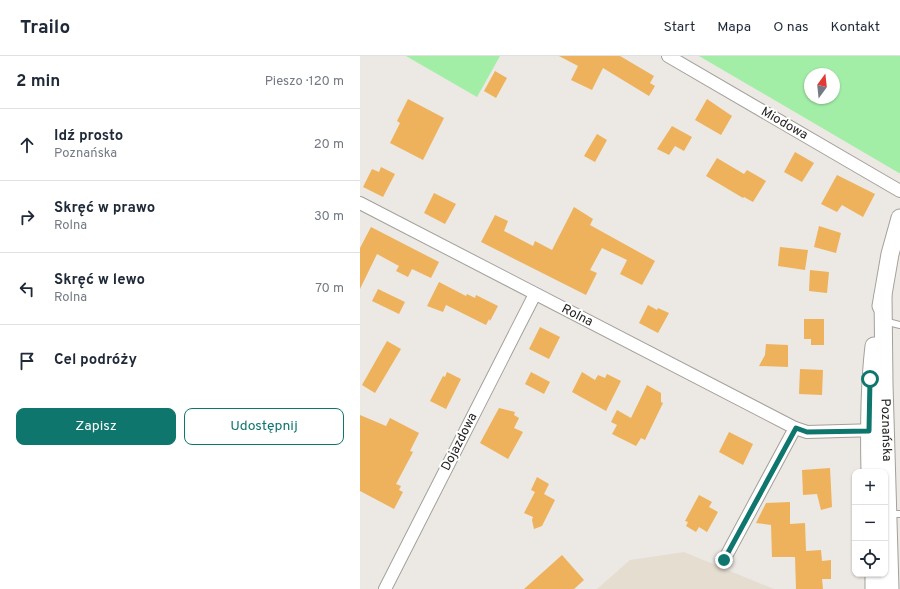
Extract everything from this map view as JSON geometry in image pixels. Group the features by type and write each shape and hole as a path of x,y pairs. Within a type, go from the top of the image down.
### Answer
{"main road":[{"name":"Poznańska","path":"886,541 891,514 870,379 876,333 900,218"},
{"name":"Poznańska","path":"870,469 892,323 883,296"},
{"name":"Poznańska","path":"884,577 890,589"}],"street":[{"name":"Miodowa","path":"668,56 900,191"},
{"name":"Rolna","path":"360,203 796,428 807,432 877,430"},
{"name":"Dojazdowa","path":"385,589 535,294"},
{"path":"724,560 796,428"}],"shaded area":[{"path":"684,552 774,589 597,589 630,560"}],"green space":[{"path":"406,56 500,56 477,97"},
{"path":"699,56 900,56 899,173"}],"building":[{"path":"559,56 620,56 654,76 650,83 655,86 649,96 603,68 592,90 571,80 578,66"},
{"path":"495,71 507,78 496,98 484,91"},
{"path":"408,99 444,118 423,160 390,143 400,123 397,121"},
{"path":"707,99 732,116 721,135 695,120"},
{"path":"672,126 692,137 684,151 675,146 669,155 657,149"},
{"path":"597,134 607,140 595,162 584,156"},
{"path":"795,152 814,163 802,182 784,172"},
{"path":"717,158 744,174 747,170 766,181 753,202 744,197 743,198 706,176"},
{"path":"381,167 395,174 383,197 363,187 372,169 379,172"},
{"path":"837,175 875,194 863,217 842,205 837,212 821,204"},
{"path":"434,193 456,204 445,224 424,213"},
{"path":"574,207 593,219 590,225 655,261 642,285 620,274 627,260 602,248 590,270 597,273 586,295 481,242 495,215 508,221 504,231 533,246 535,241 552,250"},
{"path":"819,226 841,233 836,253 814,247"},
{"path":"371,227 439,262 431,278 412,269 408,277 396,271 399,266 377,254 360,289 360,248"},
{"path":"780,247 808,250 805,270 778,266"},
{"path":"810,270 829,272 827,293 809,291"},
{"path":"439,282 466,296 467,294 475,298 476,295 498,306 490,321 489,319 486,325 446,305 443,312 427,306"},
{"path":"378,289 405,302 399,314 372,301"},
{"path":"648,305 657,310 658,308 669,313 658,333 639,323"},
{"path":"804,319 824,319 824,345 811,345 811,339 804,339"},
{"path":"540,327 560,337 549,359 529,349"},
{"path":"387,341 401,349 375,393 362,385"},
{"path":"766,344 788,345 788,367 759,366 765,355"},
{"path":"800,369 823,370 822,395 799,394"},
{"path":"447,372 461,379 446,409 430,401 443,376 445,377"},
{"path":"531,372 550,382 544,394 525,384"},
{"path":"582,372 595,380 598,375 605,378 607,374 621,381 606,411 572,392"},
{"path":"647,385 661,393 661,402 663,403 645,440 641,438 636,446 612,434 617,425 611,422 617,410 631,418"},
{"path":"499,408 515,412 514,415 519,418 514,428 523,432 508,459 480,443"},
{"path":"360,415 386,426 390,418 419,433 410,451 413,452 396,484 401,486 399,490 403,492 394,509 360,491"},
{"path":"729,432 753,444 743,465 719,452"},
{"path":"830,468 832,507 821,510 817,494 803,495 802,470"},
{"path":"537,477 549,484 544,494 555,500 542,526 534,529 532,520 533,517 524,513 535,492 531,490"},
{"path":"699,495 712,502 709,507 718,512 707,532 699,527 696,532 686,526 688,522 685,521"},
{"path":"790,502 790,524 805,523 806,551 821,550 822,561 831,560 831,579 822,579 823,589 796,589 795,557 772,557 771,525 756,523 766,503"},
{"path":"562,555 584,580 574,589 524,589"}],"route":[{"path":"724,560 796,428 807,432 869,431 870,379"}]}
